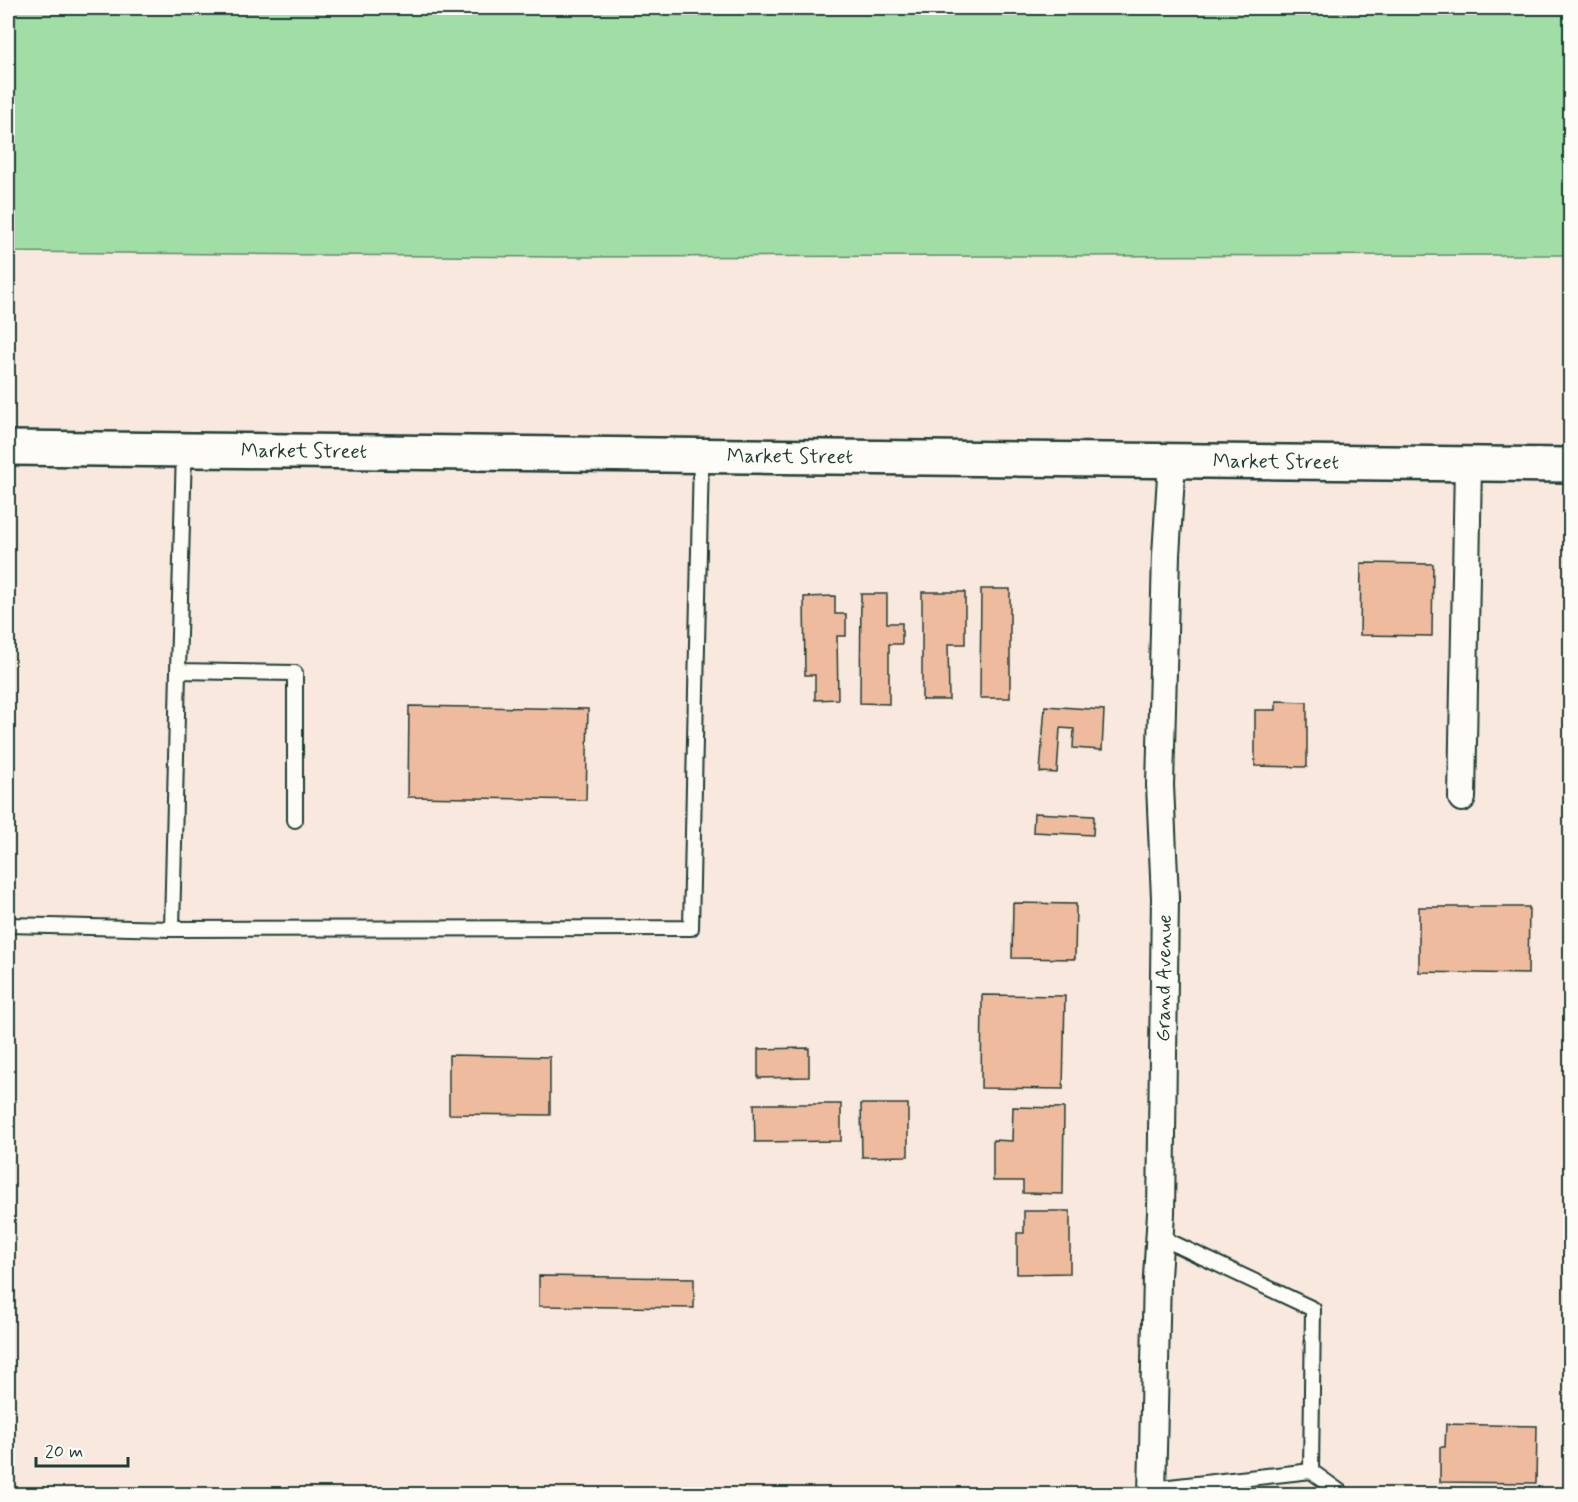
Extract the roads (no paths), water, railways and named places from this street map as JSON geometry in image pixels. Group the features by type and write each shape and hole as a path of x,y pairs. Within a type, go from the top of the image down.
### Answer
{"street":[{"name":"Market Street","path":"8,448 1570,465"},
{"name":"Grand Avenue","path":"1152,1492 1160,1237 1165,898 1160,784 1166,555 1172,461"},
{"path":"1462,798 1468,464"}],"lane":[{"path":"172,929 184,450"},
{"path":"8,925 172,929 691,928 701,456"},
{"path":"178,671 296,673 295,820"},
{"path":"1160,1237 1313,1309 1311,1471"},
{"path":"1152,1492 1311,1471 1343,1494"}]}
